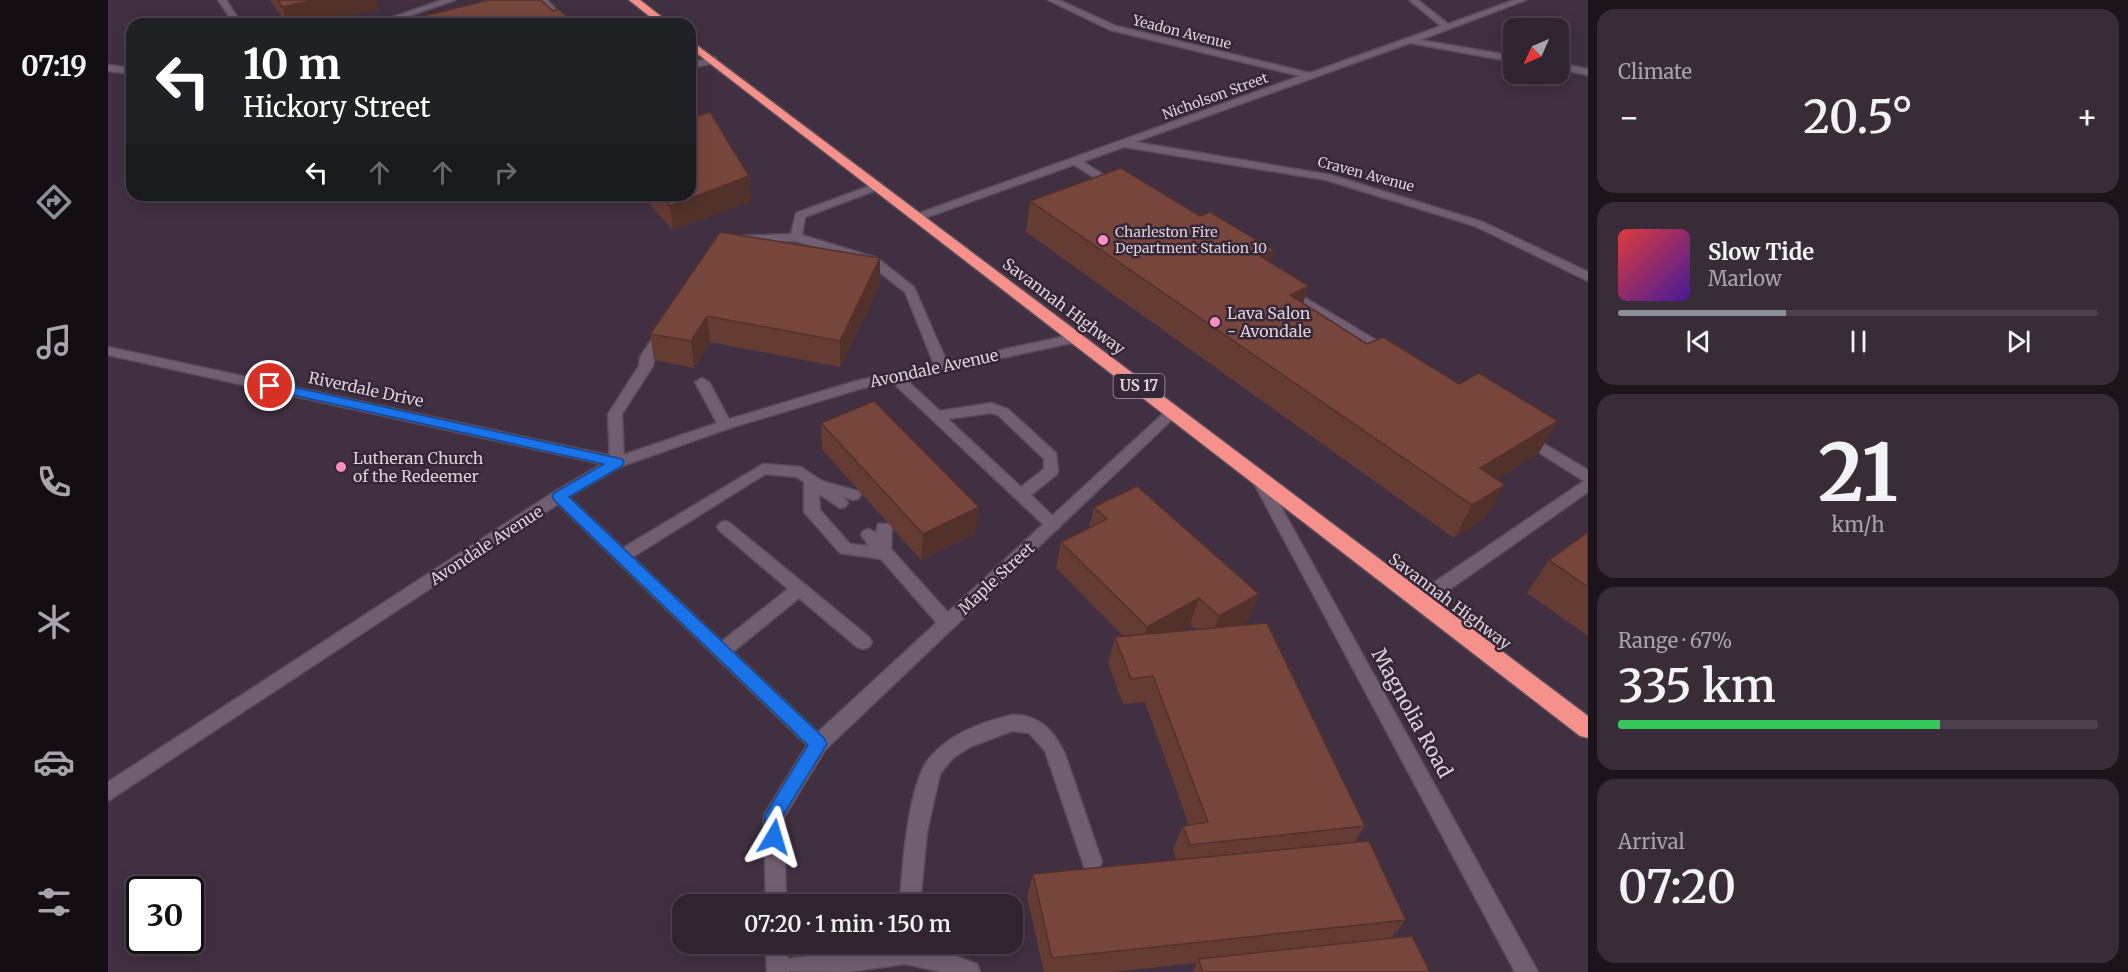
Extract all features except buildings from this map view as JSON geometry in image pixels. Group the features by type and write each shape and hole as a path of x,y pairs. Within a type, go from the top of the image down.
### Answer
{"highway":[{"path":"634,0 658,18"},
{"name":"Savannah Highway","path":"696,47 1588,729"}],"street":[{"path":"222,0 234,18"},
{"path":"396,18 451,0"},
{"path":"542,0 560,18"},
{"name":"Yeadon Avenue","path":"1052,0 1096,21 1149,39 1310,76"},
{"path":"1413,0 1446,27"},
{"name":"Nicholson Street","path":"918,217 1522,0"},
{"path":"1409,41 1503,57"},
{"path":"696,64 713,60"},
{"path":"108,68 126,70"},
{"path":"1569,68 1588,72"},
{"name":"Craven Avenue","path":"1123,144 1327,177 1479,224 1588,277"},
{"path":"1075,161 1125,192"},
{"path":"796,237 800,214 878,186"},
{"path":"724,243 745,239 796,237 873,261 910,290 942,367"},
{"path":"1276,285 1397,359"},
{"path":"617,462 615,414 646,366 647,357 672,320"},
{"name":"Avondale Avenue","path":"108,792 559,496 617,462 725,425 861,384 1076,338"},
{"name":"Riverdale Drive","path":"108,351 617,462"},
{"path":"895,377 1053,525"},
{"path":"702,382 725,425"},
{"path":"936,416 991,408 1003,412 1051,457 1051,471 1021,495"},
{"name":"Maple Street","path":"776,894 774,815 818,744 1173,412"},
{"path":"1508,427 1588,477"},
{"path":"622,556 763,470 801,472 847,499"},
{"name":"Magnolia Road","path":"1257,477 1527,972"},
{"path":"811,479 812,512 846,549 883,553"},
{"path":"1420,601 1588,485"},
{"path":"559,496 818,744"},
{"path":"725,526 863,642"},
{"path":"883,553 884,528"},
{"path":"869,535 947,623"},
{"path":"722,651 799,589"},
{"path":"911,894 920,813 932,770 950,749 978,733 1011,722 1031,724 1048,738 1056,754 1092,862"},
{"path":"777,954 778,971 872,954"},
{"path":"922,954 969,972"}],"place":[{"name":"Charleston Fire Department Station 10","path":"1103,240"},
{"name":"Lava Salon - Avondale","path":"1215,322"},
{"name":"Lutheran Church of the Redeemer","path":"341,467"}],"route":[{"path":"270,386 617,462 559,496 818,744 774,815 774,837"}]}
